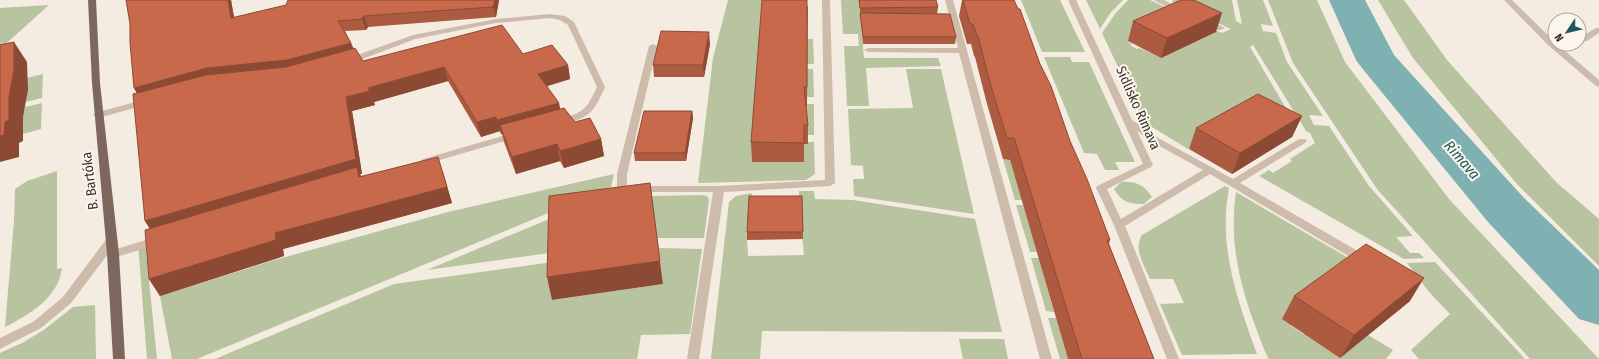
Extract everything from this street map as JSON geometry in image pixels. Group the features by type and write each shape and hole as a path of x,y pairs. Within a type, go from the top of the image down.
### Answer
{"main road":[{"name":"B. Bartóka","path":"92,0 98,115 114,254 119,359"}],"street":[{"path":"653,46 622,174 622,189 719,189 830,183 826,0"},
{"path":"949,0 950,17 962,50 1046,359"},
{"name":"Sídlisko Rimava","path":"1072,0 1148,165 1101,188 1119,225 1173,359"},
{"path":"1158,0 1221,28"},
{"path":"1508,0 1547,37"},
{"path":"338,64 413,37 496,21 550,16 562,18 571,24 601,87 592,107 581,116 551,125"},
{"path":"1587,38 1599,30"},
{"path":"868,50 962,50"},
{"path":"1563,52 1599,84"},
{"path":"98,115 155,100"},
{"path":"1129,121 1157,141 1233,183 1371,264"},
{"path":"415,164 528,131"},
{"path":"1233,183 1302,141"},
{"path":"1119,225 1210,170"},
{"path":"693,359 719,189"},
{"path":"114,254 172,236"},
{"path":"0,344 37,325 67,300 112,240"}],"green space":[{"path":"728,0 764,0 752,162 804,162 804,144 807,144 807,142 814,142 815,174 806,180 698,183 713,58"},
{"path":"841,0 859,0 864,58 938,58 941,66 866,68 869,106 847,106 844,46 859,46 858,34 843,34"},
{"path":"1021,0 1060,0 1085,52 1042,52"},
{"path":"1086,0 1123,0 1111,12 1100,29"},
{"path":"1128,0 1150,0 1205,25 1128,42 1137,49 1140,48 1161,58 1215,33 1213,29 1222,33 1231,29 1172,2 1173,0 1232,0 1236,21 1242,24 1237,0 1263,0 1273,26 1261,24 1263,31 1276,33 1287,62 1323,116 1309,115 1314,125 1329,126 1369,186 1413,236 1396,237 1410,253 1419,253 1424,258 1404,259 1259,176 1269,170 1273,173 1292,161 1290,159 1315,143 1253,45 1250,47 1297,127 1263,109 1249,115 1188,149 1147,124 1143,120 1102,33 1115,14"},
{"path":"1268,0 1317,0 1345,62 1449,199 1599,359 1530,359 1377,189 1293,63"},
{"path":"1378,0 1404,0 1447,60 1556,182 1599,219 1599,266 1516,183 1413,58"},
{"path":"49,5 0,49 0,8"},
{"path":"807,39 813,39 814,64 805,64"},
{"path":"1044,57 1070,57 1072,62 1089,62 1135,162 1115,162 1119,170 1105,170 1097,154 1084,153"},
{"path":"807,69 813,69 814,97 805,97"},
{"path":"906,69 941,69 974,214 854,196 853,179 864,179 863,166 851,165 848,109 913,108"},
{"path":"43,74 42,98 22,103 27,78"},
{"path":"42,103 41,129 20,135 22,110 25,109 25,107"},
{"path":"807,104 814,104 814,135 804,135 804,106 807,106"},
{"path":"1003,159 1010,160 1022,200 1015,200"},
{"path":"57,171 57,269 62,268 60,278 55,288 41,304 24,317 5,327 14,221 15,189 27,181"},
{"path":"614,174 611,187 197,359 172,359 160,296 271,261 448,212"},
{"path":"1121,182 1135,183 1146,189 1152,197 1144,204 1130,203 1120,197 1114,189"},
{"path":"1225,186 1229,188 1226,210 1226,231 1231,272 1236,293 1257,354 1182,355 1160,304 1184,303 1173,279 1150,279 1140,257 1140,240 1142,235"},
{"path":"799,191 814,191 815,199 853,200 975,219 1002,332 762,331 760,359 711,359 729,202 736,196 752,193 747,240 748,256 804,255"},
{"path":"1236,192 1413,296 1290,325 1303,334 1368,335 1393,350 1386,359 1269,359 1250,311 1240,278 1234,227"},
{"path":"609,194 607,197 707,196 709,200 704,238 657,238 427,270"},
{"path":"1016,205 1023,205 1037,252 1030,252"},
{"path":"145,241 157,359 147,359 138,243"},
{"path":"659,248 702,249 690,334 641,335 637,359 215,359 394,284 560,261 553,300 663,284"},
{"path":"1031,258 1039,258 1054,312 1046,311"},
{"path":"1435,262 1525,359 1419,359 1411,350 1450,314 1429,292 1407,263"},
{"path":"95,305 96,359 0,359 0,353 24,342 45,329 73,307"},
{"path":"1048,318 1056,318 1068,359 1060,359"},
{"path":"959,339 1004,339 1008,359 963,359"}],"building":[{"path":"126,0 228,0 231,18 286,5 288,0 495,0 493,7 364,16 362,19 338,21 351,43 287,60 207,68 134,88 130,24"},
{"path":"762,0 807,0 807,87 804,87 808,125 804,125 804,143 751,142"},
{"path":"859,0 936,0 938,7 860,8"},
{"path":"963,0 1014,0 1018,9 1020,9 1040,64 1051,86 1070,141 1087,179 1110,240 1107,240 1154,359 1082,359 1014,138 1007,138 990,83 978,36 973,24 970,24"},
{"path":"1181,0 1194,0 1222,13 1167,38 1133,21"},
{"path":"860,13 950,14 956,37 863,37"},
{"path":"502,25 523,54 552,45 568,65 538,74 559,103 497,120 496,117 477,122 444,67 368,88 370,91 346,97 356,159 145,221 133,94 206,75 286,67 355,48 363,61"},
{"path":"661,31 709,32 703,65 653,65"},
{"path":"14,42 14,70 9,97 9,120 5,122 4,135 0,136 0,45"},
{"path":"1258,94 1302,116 1240,153 1196,128"},
{"path":"564,108 575,122 590,118 601,139 560,151 557,144 512,157 500,125"},
{"path":"644,111 692,111 685,153 634,153"},
{"path":"438,157 447,187 275,233 276,240 149,279 145,230 357,167 359,177"},
{"path":"650,183 660,261 547,277 549,196"},
{"path":"749,196 802,196 803,232 747,232"},
{"path":"1366,244 1424,278 1354,335 1294,296"}],"waterway":[{"name":"Rimava","path":"1347,0 1376,60 1506,210 1599,304"}]}
